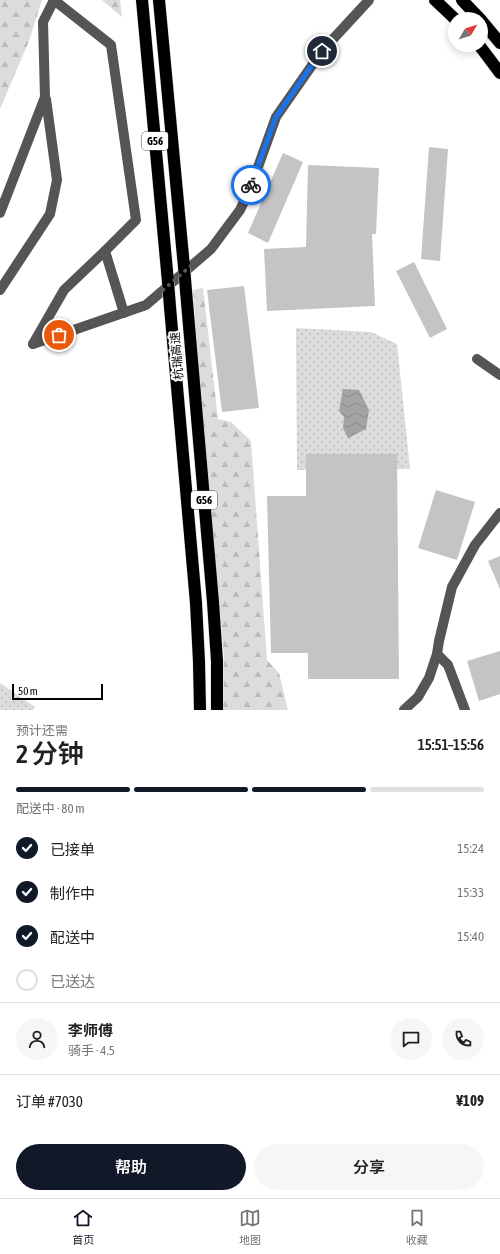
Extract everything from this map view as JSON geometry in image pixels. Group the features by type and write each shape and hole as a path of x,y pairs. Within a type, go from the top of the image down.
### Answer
{"highway":[{"name":"杭瑞高速","path":"142,0 196,603 200,662 200,710"},
{"name":"杭瑞高速","path":"159,0 214,602 217,661 217,710"},
{"path":"435,0 448,12"},
{"path":"462,0 473,12"},
{"path":"488,29 500,43"},
{"path":"484,52 500,73"}],"street":[{"path":"0,290 50,214 57,180 45,97 43,22 54,0 111,45 136,220 64,290 33,344 146,305 210,249 240,210 250,189 276,117 322,51 369,0"},
{"path":"0,213 45,97"},
{"path":"105,251 124,313"},
{"path":"477,359 500,375"},
{"path":"404,710 418,697 429,678 437,654 452,587 475,545 500,513"},
{"path":"437,654 448,665 465,710"}],"green space":[{"path":"0,0 42,0 29,41 0,109"},
{"path":"102,0 120,0 122,17"},
{"path":"203,288 218,419 231,422 251,441 267,660 279,673 288,710 223,710 224,657 207,490 193,290"},
{"path":"296,328 371,332 397,344 410,469 297,470"},
{"path":"0,683 35,707 33,710 0,710"}],"water":[{"path":"343,389 359,390 369,410 366,429 348,438 343,428 344,417 339,411"}],"building":[{"path":"429,147 448,149 440,261 421,259"},
{"path":"283,153 303,162 268,243 248,233"},
{"path":"308,165 379,168 376,234 372,234 375,306 267,311 264,249 306,247"},
{"path":"414,262 447,329 430,338 396,271"},
{"path":"244,286 259,408 222,412 207,290"},
{"path":"306,454 397,454 399,679 308,679 308,653 271,653 267,496 306,496"},
{"path":"436,490 475,502 457,560 418,548"},
{"path":"500,556 500,589 488,561"},
{"path":"500,651 500,694 479,701 467,661"}],"way so far":[{"path":"59,335 146,305 210,249 240,210 251,185"}],"route":[{"path":"251,185 276,117 322,51"}]}
